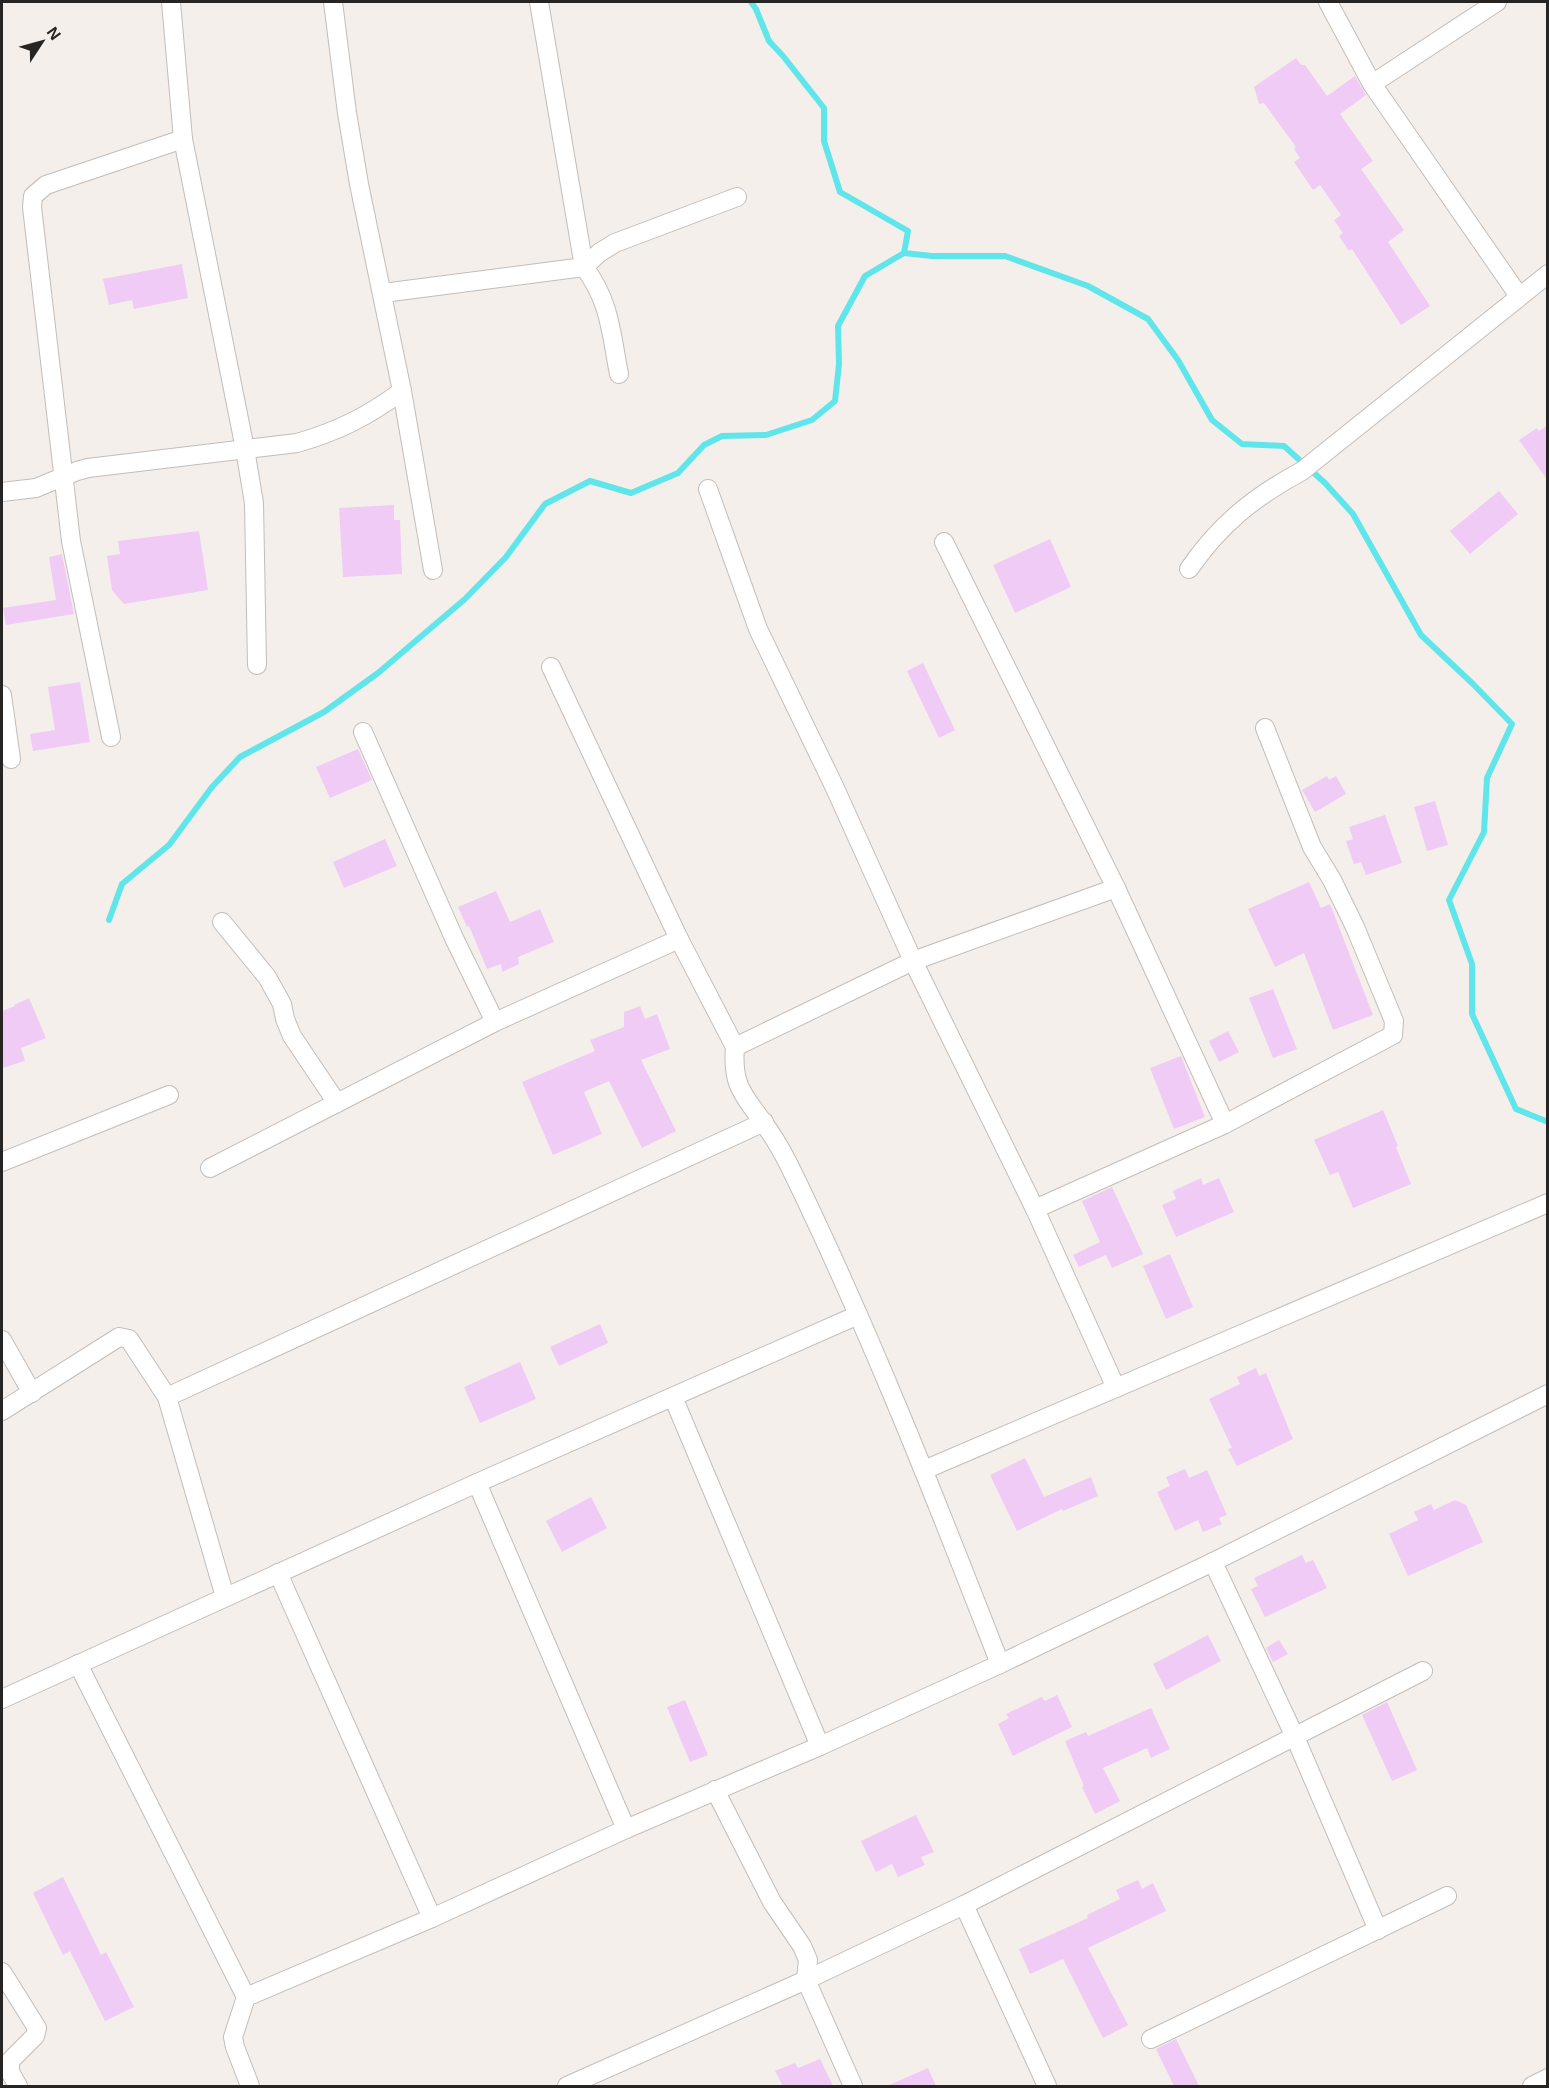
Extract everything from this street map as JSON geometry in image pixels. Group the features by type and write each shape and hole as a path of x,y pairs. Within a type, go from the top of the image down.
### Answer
{"street":[{"path":"171,2 183,139 254,503 257,665"},
{"path":"333,2 347,113 359,184 402,390 433,570"},
{"path":"539,2 584,267 597,283 605,302 620,374"},
{"path":"1328,2 1371,84 1519,296"},
{"path":"1371,84 1497,2"},
{"path":"111,737 70,540 32,207 33,196 46,185 183,139"},
{"path":"383,293 584,267 599,253 615,243 737,197"},
{"path":"1189,569 1204,547 1229,520 1268,490 1302,471 1548,274"},
{"path":"2,492 36,488 88,468 297,443 331,433 375,411 402,390"},
{"path":"708,489 758,629 834,786 912,961 1035,1209 1116,1388"},
{"path":"944,542 1116,888 1226,1124"},
{"path":"551,667 679,939 735,1047 734,1065 739,1084 790,1168 858,1315 924,1470 1000,1664"},
{"path":"2,695 11,759"},
{"path":"1035,1209 1226,1124 1393,1035 1395,1021 1355,927 1332,880 1312,847 1264,728"},
{"path":"363,732 454,938 495,1022"},
{"path":"735,1047 912,961 1116,888"},
{"path":"222,922 267,977 282,1004 292,1036 337,1103"},
{"path":"210,1168 495,1022 679,939"},
{"path":"2,1162 169,1095"},
{"path":"167,1397 764,1122"},
{"path":"924,1470 1548,1203"},
{"path":"2,1699 477,1483 858,1315"},
{"path":"2,1411 119,1337 124,1336 132,1342 167,1397 225,1597"},
{"path":"2,1340 32,1393"},
{"path":"246,1997 432,1918 626,1829 820,1746 1000,1664 1213,1562 1548,1394"},
{"path":"673,1396 820,1746"},
{"path":"477,1483 626,1829"},
{"path":"1213,1562 1295,1737 1378,1930"},
{"path":"278,1574 432,1918"},
{"path":"78,1664 246,1997 234,2037 235,2047 250,2086"},
{"path":"567,2086 806,1980 963,1905 1423,1671"},
{"path":"715,1790 772,1902 802,1946 808,1960 806,1980 853,2086"},
{"path":"1151,2039 1447,1896"},
{"path":"963,1905 1047,2086"},
{"path":"2,1972 37,2028 35,2036 10,2061 9,2066 18,2086"},
{"path":"1532,2086 1548,2078"}],"building":[{"path":"1296,58 1301,65 1305,65 1327,96 1355,76 1366,95 1340,114 1373,161 1361,169 1404,230 1388,242 1430,306 1401,325 1352,249 1349,251 1339,236 1343,233 1334,220 1341,215 1320,185 1313,190 1294,162 1300,158 1294,149 1296,147 1264,103 1259,104 1254,87"},
{"path":"182,264 188,298 134,309 132,300 109,305 103,279"},
{"path":"1548,425 1548,481 1519,440 1537,428 1539,431"},
{"path":"1499,491 1518,514 1470,554 1450,531"},
{"path":"394,505 394,520 400,520 402,574 343,577 339,508"},
{"path":"199,531 208,590 124,604 112,590 107,556 120,554 118,541"},
{"path":"1050,539 1071,587 1015,613 993,565"},
{"path":"62,554 74,614 6,625 3,608 56,600 49,557"},
{"path":"923,663 955,730 939,738 907,671"},
{"path":"80,682 90,742 33,751 30,734 55,730 48,687"},
{"path":"358,749 372,780 330,798 316,767"},
{"path":"1327,776 1329,780 1336,776 1346,794 1315,812 1302,790"},
{"path":"1435,801 1448,845 1427,851 1414,807"},
{"path":"1385,815 1402,863 1366,875 1361,862 1354,864 1346,841 1353,839 1349,827"},
{"path":"385,839 397,866 344,888 333,862"},
{"path":"1309,882 1321,908 1330,904 1373,1015 1333,1030 1304,953 1275,967 1248,909"},
{"path":"496,891 510,922 540,909 554,942 518,957 519,964 502,972 501,964 487,969 469,926 467,927 458,907"},
{"path":"1273,989 1297,1049 1273,1058 1249,998"},
{"path":"29,998 46,1038 21,1048 25,1061 2,1068 2,1011"},
{"path":"640,1006 645,1019 657,1014 670,1049 641,1060 676,1131 642,1148 609,1081 584,1092 602,1134 553,1155 522,1082 595,1051 590,1040 624,1027 624,1012"},
{"path":"1228,1031 1239,1052 1219,1062 1209,1041"},
{"path":"1181,1056 1205,1117 1174,1129 1150,1068"},
{"path":"1383,1110 1411,1184 1353,1208 1338,1172 1330,1175 1314,1140"},
{"path":"1201,1178 1203,1185 1219,1178 1234,1212 1176,1237 1162,1205 1176,1199 1173,1191"},
{"path":"1112,1187 1143,1254 1112,1268 1106,1255 1079,1267 1073,1255 1100,1242 1082,1201"},
{"path":"1170,1254 1193,1307 1166,1319 1143,1266"},
{"path":"600,1324 608,1343 559,1366 550,1347"},
{"path":"520,1362 536,1399 480,1423 464,1387"},
{"path":"1256,1368 1259,1376 1266,1373 1293,1439 1237,1466 1228,1449 1232,1448 1209,1399 1240,1384 1237,1377"},
{"path":"1025,1458 1044,1497 1091,1477 1098,1496 1063,1511 1062,1509 1017,1531 990,1475"},
{"path":"1185,1469 1189,1478 1207,1470 1227,1515 1219,1518 1222,1524 1203,1532 1198,1520 1175,1531 1157,1492 1170,1486 1166,1477"},
{"path":"591,1497 607,1528 562,1552 546,1521"},
{"path":"1455,1500 1466,1505 1483,1542 1408,1576 1389,1534 1418,1520 1414,1512 1431,1504 1434,1510"},
{"path":"1302,1555 1306,1563 1313,1560 1327,1588 1265,1617 1251,1589 1258,1586 1254,1578"},
{"path":"1208,1635 1221,1661 1166,1690 1153,1664"},
{"path":"1279,1640 1288,1654 1273,1662 1266,1648"},
{"path":"1057,1695 1072,1727 1013,1756 998,1724 1009,1718 1006,1714 1042,1697 1045,1701"},
{"path":"685,1700 708,1755 690,1762 667,1707"},
{"path":"1387,1702 1417,1770 1392,1781 1362,1715"},
{"path":"1151,1708 1170,1749 1151,1758 1147,1748 1103,1768 1120,1801 1095,1814 1065,1741 1086,1732 1088,1736"},
{"path":"916,1815 934,1852 921,1857 925,1865 898,1877 892,1864 876,1872 861,1841"},
{"path":"63,1877 101,1955 106,1952 134,2007 105,2021 70,1951 63,1955 33,1893"},
{"path":"1138,1880 1142,1889 1153,1883 1166,1911 1088,1948 1128,2025 1103,2038 1063,1959 1030,1974 1019,1949 1088,1918 1087,1915 1120,1899 1116,1890"},
{"path":"1176,2039 1199,2086 1174,2086 1156,2049"},
{"path":"820,2059 833,2086 783,2086 775,2071 795,2063 798,2068"},
{"path":"928,2068 936,2086 887,2086"}],"waterway":[{"path":"109,920 122,884 169,845 212,787 240,757 324,712 378,673 465,599 506,557 545,504 590,481 631,493 678,473 704,445 722,436 766,435 812,420 835,401 839,364 838,326 865,276 904,253 908,231 840,192 824,141 824,108 769,41 751,2"},
{"path":"904,253 932,256 1005,256 1088,286 1148,319 1178,360 1212,420 1242,444 1284,446 1325,483 1353,514 1421,635 1512,724 1487,778 1484,832 1449,900 1472,964 1472,1014 1516,1109 1548,1122"}]}
